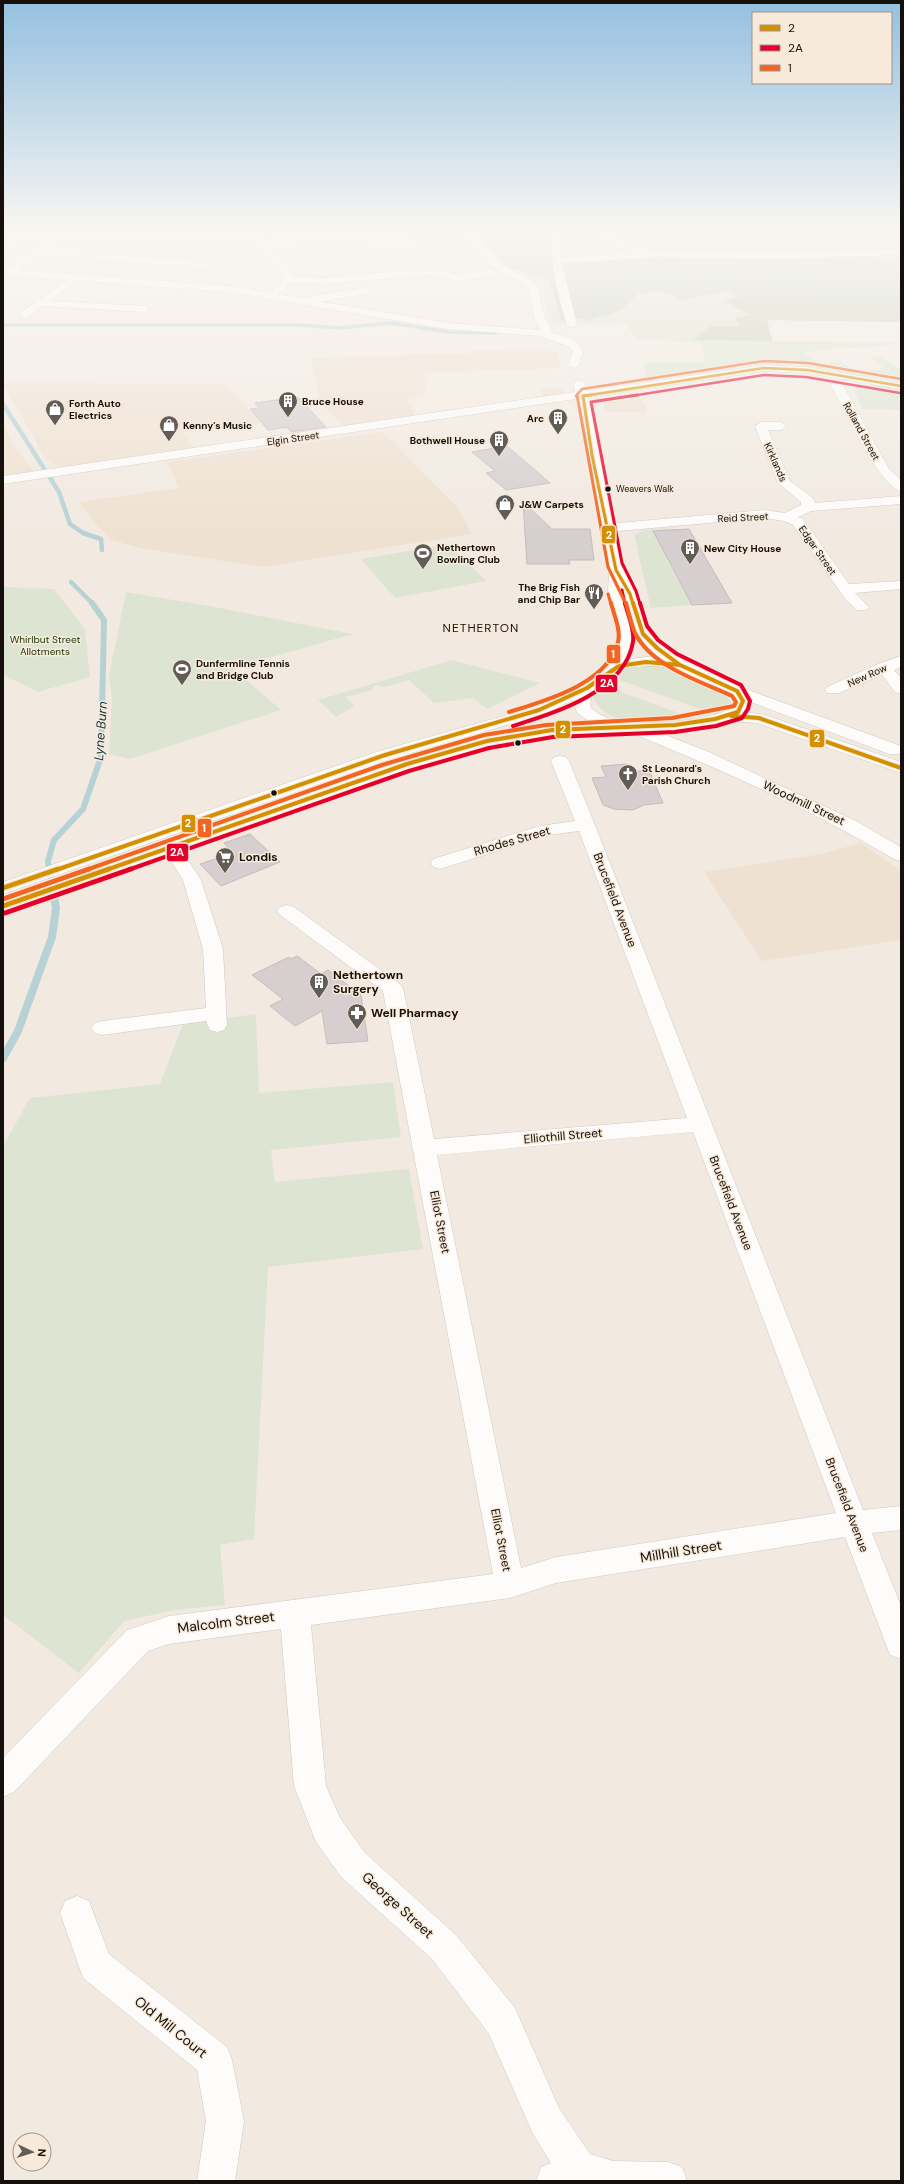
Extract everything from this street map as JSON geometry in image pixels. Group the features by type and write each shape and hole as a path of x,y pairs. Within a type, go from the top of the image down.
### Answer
{"street":[{"path":"3,888 36,885 385,755 535,712 587,688 612,669 625,648 626,640 615,594 616,570 582,396 574,365 563,345 544,334"},
{"name":"Elgin Street","path":"3,480 770,368 807,370 901,386"},
{"name":"Rolland Street","path":"851,384 836,384 884,471 901,488"},
{"name":"Kirklands","path":"781,426 761,426 784,483 808,501 808,507"},
{"path":"787,517 808,507 840,506 901,500"},
{"name":"Reid Street","path":"607,528 766,514 787,517"},
{"name":"Edgar Street","path":"787,517 798,522 845,589 862,607"},
{"path":"616,570 630,594 643,634 657,648 680,665 736,691 901,752"},
{"path":"845,589 901,585"},
{"name":"New Row","path":"833,690 901,661"},
{"path":"612,669 646,662 680,665"},
{"path":"884,667 901,689"},
{"path":"587,688 580,702 586,714 605,724 629,728"},
{"path":"731,716 738,712 743,704 741,697 736,691"},
{"path":"63,876 171,847 407,764 487,741 552,730 629,728 703,721 731,716 759,718 901,768"},
{"name":"Woodmill Street","path":"703,721 686,730 684,737 690,746 703,756"},
{"name":"Woodmill Street","path":"629,728 703,756 850,825 901,855"},
{"name":"Brucefield Avenue","path":"560,761 586,824 901,1645"},
{"name":"Rhodes Street","path":"440,863 546,830 586,824"},
{"path":"102,1028 217,1019 213,950 192,880 171,847"},
{"path":"3,906 36,885"},
{"name":"Elliot Street","path":"287,910 392,988 425,1148 510,1585"},
{"name":"Elliothill Street","path":"425,1148 701,1124"},
{"name":"Millhill Street","path":"510,1585 556,1570 854,1523 901,1518"},
{"name":"Malcolm Street","path":"3,1781 138,1640 169,1630 510,1585"},
{"name":"George Street","path":"295,1614 310,1786 328,1830 353,1865 444,1947 502,2021 546,2121 567,2175"},
{"name":"Old Mill Court","path":"78,1913 95,1966 214,2060 225,2121 216,2181"},
{"path":"567,2175 613,2180 668,2181"}],"shaded area":[{"path":"472,350 558,351 561,368 424,373 426,394 405,398 415,415 344,426 321,404 310,358 471,353"},
{"path":"3,383 225,384 261,423 183,433 194,448 64,468 47,461"},
{"path":"562,387 564,394 543,397 540,389"},
{"path":"638,393 647,410 641,416 641,412 604,412 603,400 616,400 615,397"},
{"path":"3,424 14,446 34,472 3,477"},
{"path":"383,432 459,509 472,534 263,567 140,548 111,540 94,522 79,502 179,488 167,462"},
{"path":"861,843 901,871 901,940 762,961 704,872 822,854"}],"green space":[{"path":"633,334 771,334 773,341 901,342 889,345 827,349 803,353 821,364 839,361 857,371 881,370 878,368 885,367 869,357 879,356 901,369 901,381 797,364 760,364 687,373 647,382 644,362 706,362 701,343 637,339"},
{"path":"701,334 770,334 772,341 693,340"},
{"path":"875,385 901,388 901,410 862,409 854,389 870,388"},
{"path":"666,528 675,530 653,531 668,558 666,559 692,605 651,608 634,535 644,530"},
{"name":"Nethertown Bowling Club","path":"449,544 486,581 395,598 361,559"},
{"name":"Whirlbut Street Allotments","path":"3,587 54,589 85,629 90,677 38,692 3,675"},
{"name":"Dunfermline Tennis and Bridge Club","path":"126,592 204,605 353,634 233,668 281,710 130,759 109,754 112,698 109,675"},
{"path":"452,660 540,683 487,709 473,698 434,703 409,680 385,687 375,685 372,690 346,697 355,706 336,717 318,700"},
{"path":"652,665 684,673 706,682 724,694 731,701 730,709 714,714 611,677 625,669"},
{"path":"601,685 693,718 651,722 621,720 609,715 599,706 592,694 596,688"},
{"path":"256,1014 259,1093 393,1082 401,1137 271,1150 275,1182 409,1169 423,1249 268,1267 254,1539 220,1545 225,1605 175,1610 124,1621 79,1673 3,1615 3,1146 30,1098 160,1084 183,1024"}],"building":[{"name":"Bruce House","path":"298,397 326,427 291,432 287,427 268,430 250,409 259,408 255,403"},
{"path":"507,446 550,483 506,490 486,473 495,471 472,452"},
{"path":"523,502 552,529 590,529 594,560 569,560 570,564 527,564"},
{"name":"New City House","path":"689,529 732,603 692,605 653,531"},
{"name":"St Leonard's Parish Church","path":"627,764 630,772 649,770 663,803 644,805 633,810 614,809 603,805 592,778 606,777 601,766"},
{"path":"250,834 280,862 221,886 200,864 233,853 224,843"},
{"name":"Nethertown Surgery","path":"297,956 321,974 328,970 361,995 368,1041 327,1044 322,1011 295,1026 270,1006 283,999 252,975 289,957 291,959"}],"waterway":[{"name":"Lyne Burn","path":"3,404 59,492 70,524 83,533 101,539 102,550"},
{"name":"Lyne Burn","path":"71,582 92,603"},
{"name":"Lyne Burn","path":"49,870 48,861 54,840 83,809 101,757 104,620 92,603"},
{"name":"Lyne Burn","path":"3,1058 18,1031 52,937 56,908 49,869"}],"transit line":[{"name":"1","path":"3,899 356,774 407,757 484,735 546,725 641,721 672,718 703,714 734,706 736,702 732,696 669,666 648,650 635,633 624,597 608,567 576,397 577,393 582,389 764,361 808,363 901,379"},
{"name":"2","path":"680,665 657,648 643,634 630,594 616,570 592,455 583,396 764,368 807,370 901,386"},
{"name":"2A","path":"5,913 409,771 489,748 553,737 675,732 716,726 742,718 748,709 750,701 741,685 677,654 658,640 647,626 636,591 622,563 591,402 764,375 806,377 900,393"},
{"name":"2A","path":"513,726 548,715 586,698 603,687 617,674 628,659 633,642 632,631 622,590"},
{"name":"1","path":"509,712 556,696 573,688 589,679 602,668 612,656 618,642 617,625 608,594"},
{"name":"2","path":"3,888 385,755 539,710 587,688 619,666 646,662 680,665 737,691 743,701 738,712 715,719 675,725 552,730 487,741 407,764 3,906"},
{"name":"2","path":"731,716 759,718 901,768"}],"place":[{"name":"Bruce House","path":"288,418"},
{"name":"Forth Auto Electrics","path":"55,426"},
{"name":"Arc","path":"558,435"},
{"name":"Kenny's Music","path":"169,442"},
{"name":"Bothwell House","path":"499,457"},
{"name":"Weavers Walk","path":"608,489"},
{"name":"J&W Carpets","path":"505,521"},
{"name":"New City House","path":"690,565"},
{"name":"Nethertown Bowling Club","path":"423,570"},
{"name":"The Brig Fish and Chip Bar","path":"594,610"},
{"name":"Dunfermline Tennis and Bridge Club","path":"182,686"},
{"name":"St Leonard's Parish Church","path":"628,791"},
{"name":"Londis","path":"225,874"},
{"name":"Nethertown Surgery","path":"319,999"},
{"name":"Well Pharmacy","path":"357,1030"}],"district":[{"name":"NETHERTON","path":"481,628"}]}
